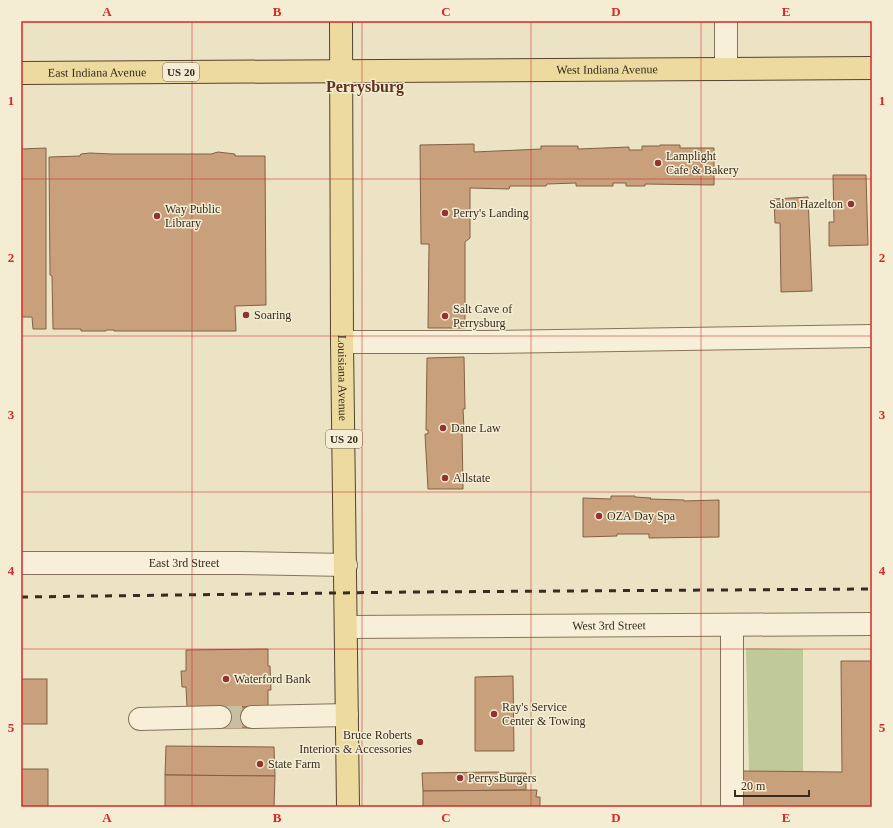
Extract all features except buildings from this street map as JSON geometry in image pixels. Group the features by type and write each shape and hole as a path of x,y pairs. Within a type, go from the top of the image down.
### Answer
{"main road":[{"name":"Louisiana Avenue","path":"342,21 342,342 347,627 348,807"},
{"name":"West Indiana Avenue","path":"342,70 872,68"},
{"name":"East Indiana Avenue","path":"21,73 342,70"}],"street":[{"path":"726,21 726,68"},
{"path":"342,342 486,342 872,336"},
{"name":"East 3rd Street","path":"21,563 221,562 346,565"},
{"name":"West 3rd Street","path":"347,627 872,624"},
{"path":"732,625 732,807"},
{"path":"252,717 347,715"},
{"path":"140,719 220,717"}],"green space":[{"path":"746,648 803,649 803,772 749,771"}],"tunnel":[{"path":"220,717 252,717"}],"railway":[{"path":"21,597 412,592 872,589"}],"place":[{"name":"Lamplight Cafe & Bakery","path":"658,163"},
{"name":"Salon Hazelton","path":"851,204"},
{"name":"Perry's Landing","path":"445,213"},
{"name":"Way Public Library","path":"157,216"},
{"name":"Soaring","path":"246,315"},
{"name":"Salt Cave of Perrysburg","path":"445,316"},
{"name":"Dane Law","path":"443,428"},
{"name":"Allstate","path":"445,478"},
{"name":"OZA Day Spa","path":"599,516"},
{"name":"Waterford Bank","path":"226,679"},
{"name":"Ray's Service Center & Towing","path":"494,714"},
{"name":"Bruce Roberts Interiors & Accessories","path":"420,742"},
{"name":"State Farm","path":"260,764"},
{"name":"PerrysBurgers","path":"460,778"}],"district":[{"name":"Perrysburg","path":"365,86"}]}
